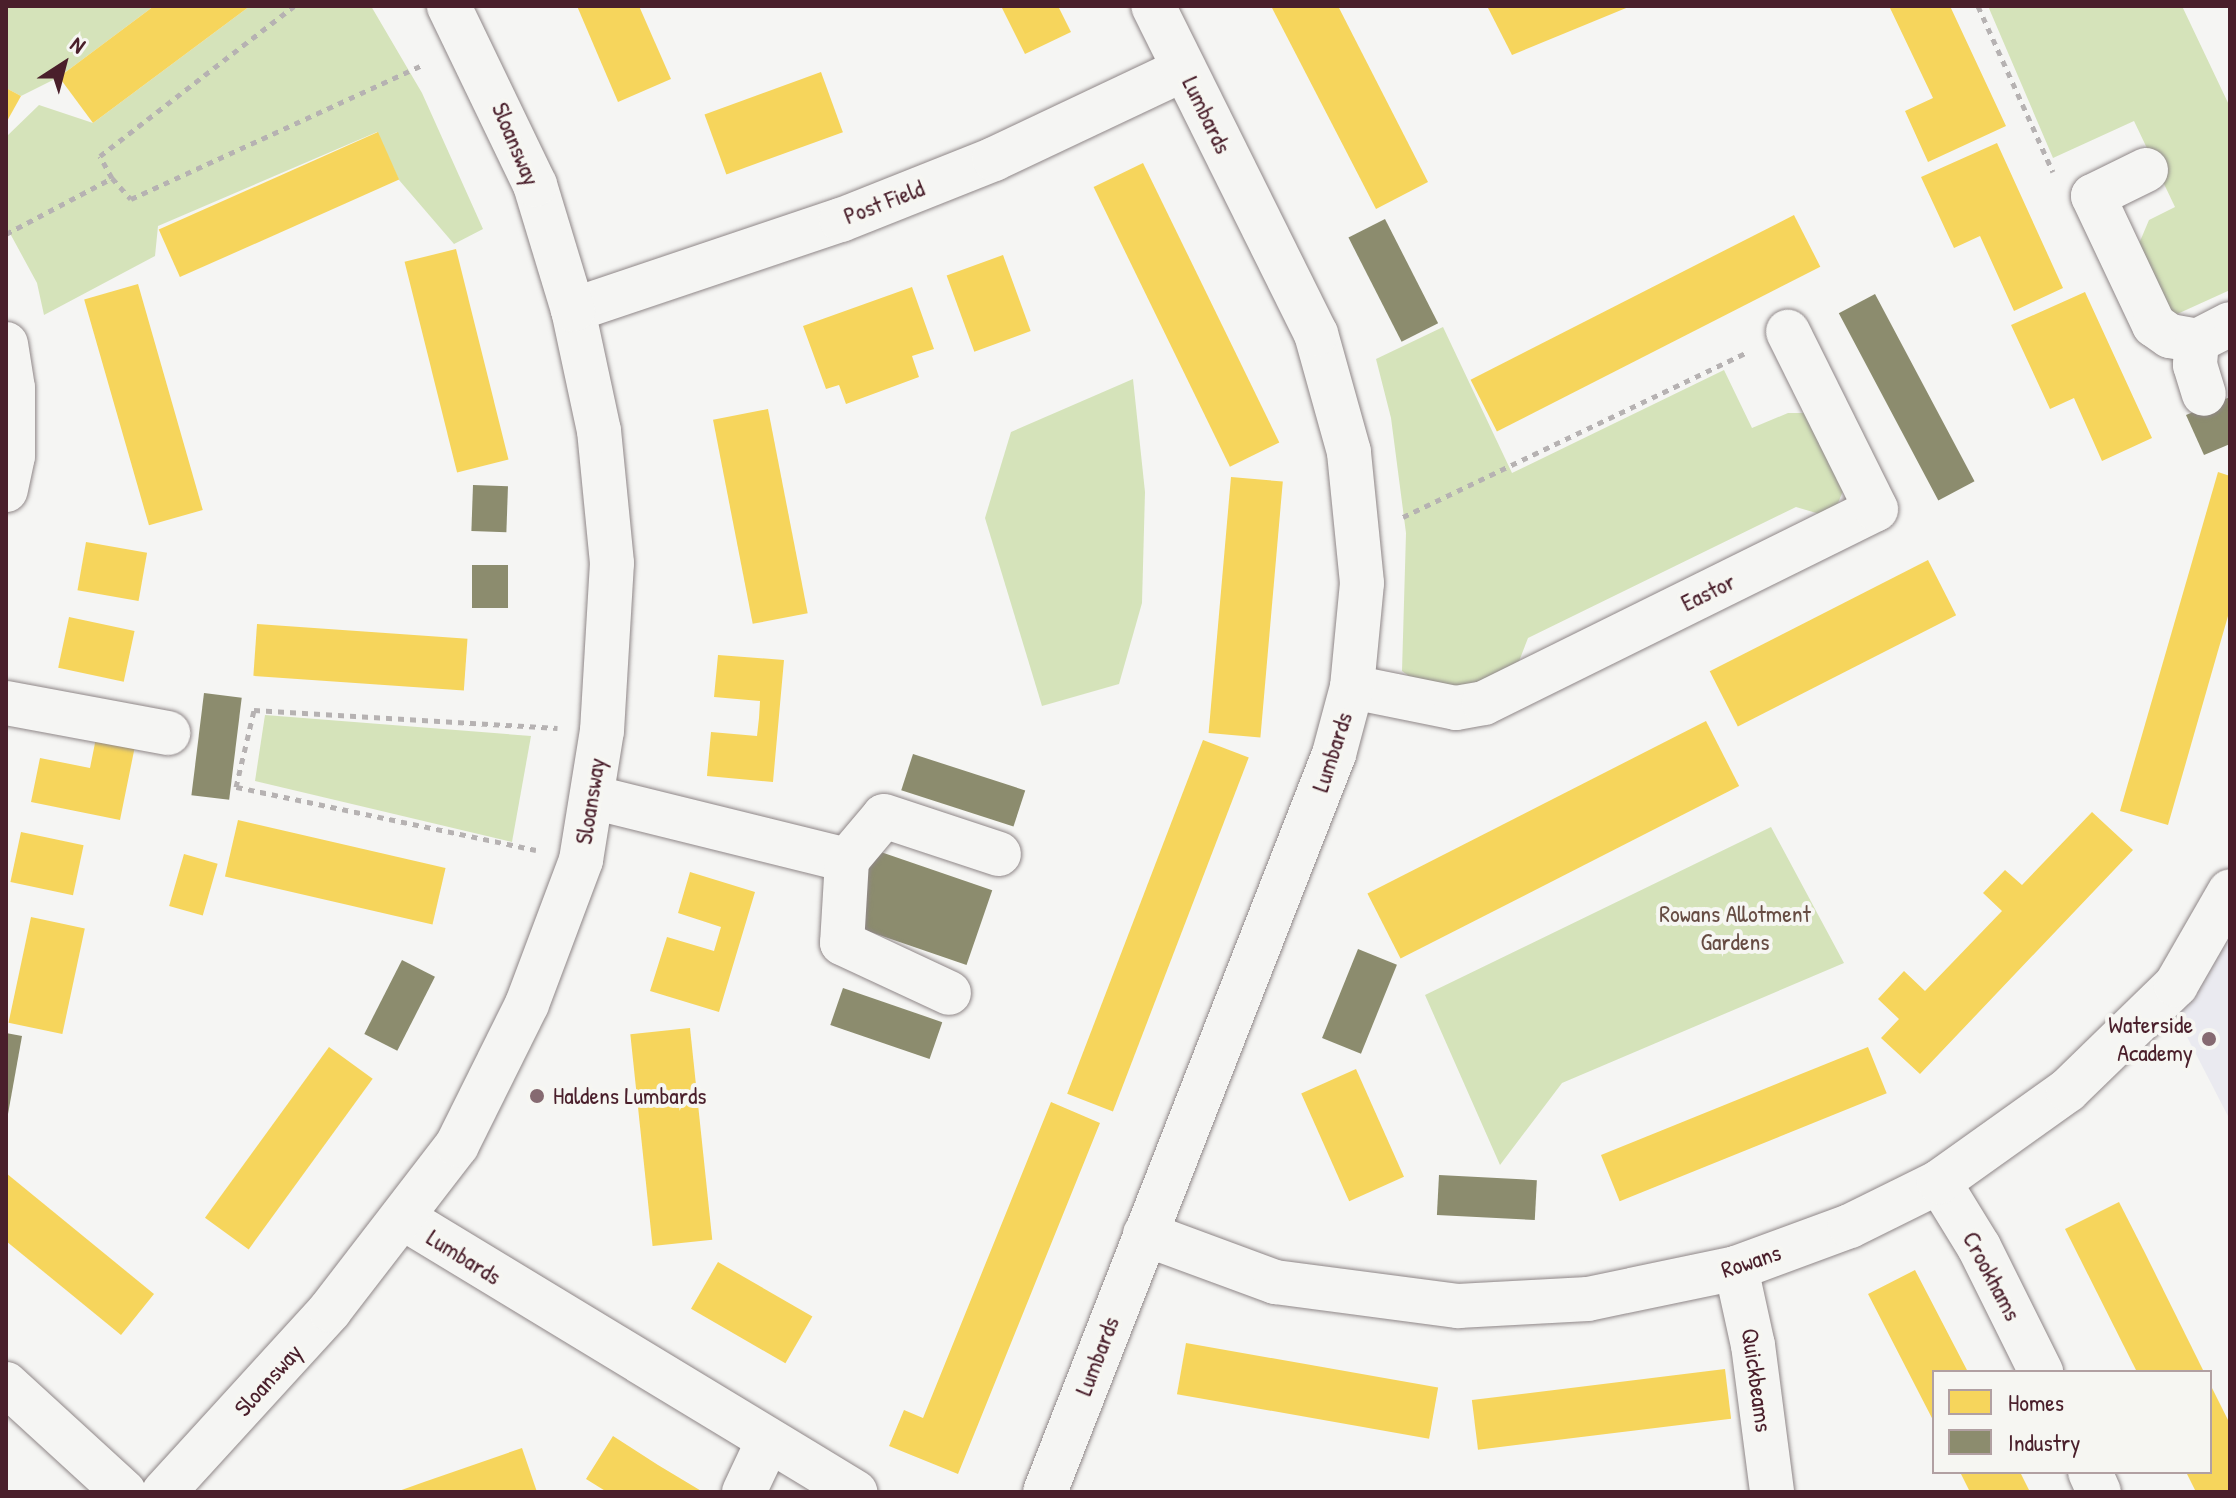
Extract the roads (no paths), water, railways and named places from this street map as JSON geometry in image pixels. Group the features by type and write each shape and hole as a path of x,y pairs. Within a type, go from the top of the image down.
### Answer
{"street":[{"name":"Lumbards","path":"1045,1492 1334,754 1352,687 1361,538 1349,452 1316,334 1153,6"},
{"name":"Sloansway","path":"164,1492 311,1332 457,1145 527,1004 581,860 602,731 612,563 599,431 573,310 535,185 459,24"},
{"name":"Post Field","path":"573,310 869,209 994,159 1184,69"},
{"path":"2146,170 2093,196 2154,325 2170,336 2214,332"},
{"name":"Eastor","path":"1352,687 1456,708 1484,703 1876,509 1788,332"},
{"path":"2204,394 2195,365 2214,332"},
{"path":"6,344 13,388 13,456 6,490"},
{"path":"6,703 168,733"},
{"path":"592,797 847,860"},
{"path":"949,993 842,943 847,860 884,816 999,854"},
{"name":"Rowans","path":"1145,1234 1275,1282 1458,1306 1588,1299 1736,1268 1850,1226 1939,1182 2068,1090 2123,1042 2176,985 2230,891"},
{"name":"Crookhams","path":"1939,1182 1979,1247 2040,1370"},
{"name":"Lumbards","path":"403,1218 855,1492"},
{"name":"Quickbeams","path":"1736,1268 1753,1345 1772,1492"},
{"path":"6,1384 124,1492"},
{"path":"744,1492 768,1441"}],"place":[{"name":"Waterside Academy","path":"2209,1039"},
{"name":"Haldens Lumbards","path":"537,1096"}],"park label":[{"name":"Rowans Allotment Gardens","path":"1735,928"}]}
